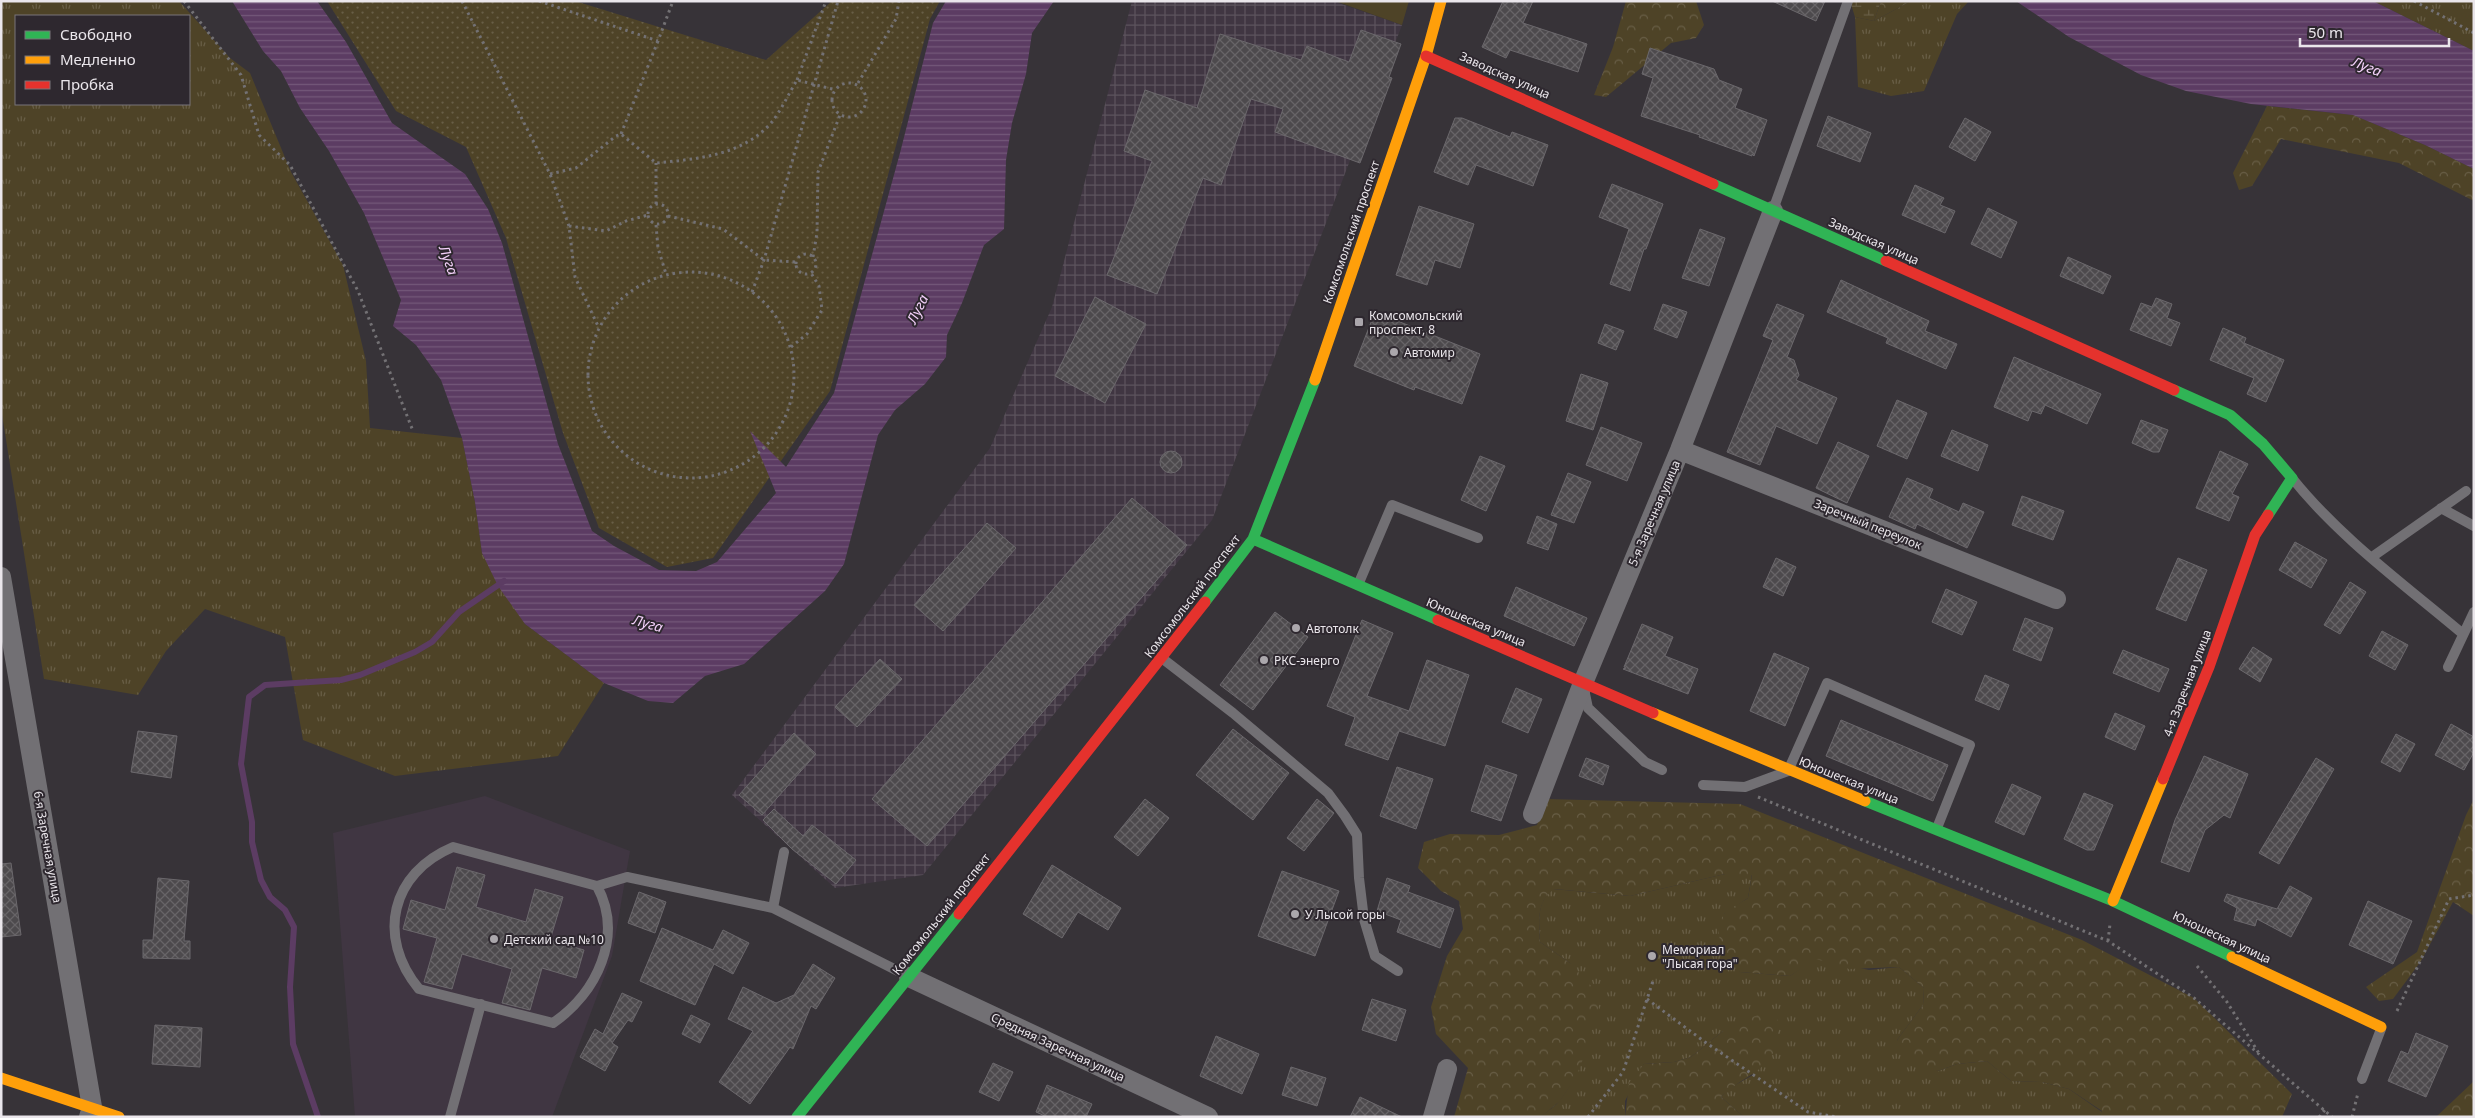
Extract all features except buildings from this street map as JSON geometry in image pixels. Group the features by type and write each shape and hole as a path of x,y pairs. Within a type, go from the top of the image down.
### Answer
{"street":[{"name":"Комсомольский проспект","path":"797,1117 1162,658 1253,539 1321,364 1426,56 1441,1"},
{"name":"Заводская улица","path":"1426,56 2230,415 2253,432 2292,478"},
{"name":"5-я Заречная улица","path":"1533,814 1583,684 1680,450 1773,211"},
{"name":"Заречный переулок","path":"1680,450 2056,599"},
{"name":"4-я Заречная улица","path":"2113,901 2209,667 2255,535 2292,478"},
{"name":"Юношеская улица","path":"1253,539 1583,684 1788,771 2113,901 2382,1027"},
{"name":"6-я Заречная улица","path":"1,577 90,1112"},
{"name":"Средняя Заречная улица","path":"909,977 1208,1117"},
{"path":"1433,1117 1447,1069"},
{"path":"1,1078 90,1112 119,1117"}],"lane":[{"path":"1773,211 1848,1"},
{"path":"2292,478 2312,503 2463,634"},
{"path":"2372,557 2466,491"},
{"path":"1358,586 1392,505 1478,538"},
{"path":"2441,508 2474,526"},
{"path":"2448,667 2474,612"},
{"path":"1162,658 1328,793 1357,835 1359,878 1364,919 1375,956 1398,971"},
{"path":"1703,785 1745,787 1788,771 1827,683 1970,745 1936,829"},
{"path":"1583,684 1588,708 1645,762 1662,770"},
{"path":"597,886 604,900 607,916 606,948 595,978 577,1004 553,1023 419,989 402,964 394,936 394,921 402,893 417,869 440,852 453,847 597,886 627,877 773,908 909,977"},
{"path":"773,908 784,852"},
{"path":"450,1117 481,1004"},
{"path":"2362,1080 2382,1027"}],"path":[{"path":"184,1 242,75 259,134 290,165 358,291 412,431"},
{"path":"462,1 550,174 569,226 576,277 598,327"},
{"path":"539,1 658,41"},
{"path":"550,174 576,168 621,134 673,1"},
{"path":"621,134 656,164 704,158 727,151 752,139 771,123 797,80 826,1"},
{"path":"752,292 764,260 838,1"},
{"path":"858,84 896,19 899,1"},
{"path":"2414,1 2474,33"},
{"path":"797,80 836,90"},
{"path":"842,84 858,84 867,95 864,110 851,117 840,115 833,105 832,97 836,90 842,84"},
{"path":"813,257 804,254 796,262 796,268 803,275 811,273 816,266 813,257 817,233 818,172 840,115"},
{"path":"656,164 656,204"},
{"path":"656,225 664,223 668,216 665,206 656,204 648,210 648,215 650,220 656,225 658,248 666,274"},
{"path":"569,226 606,231 626,221 648,215"},
{"path":"668,216 723,229 764,260 796,262"},
{"path":"696,271 726,277 752,292 769,307 782,326 791,347 794,376 790,405 778,432 754,457 724,474 689,479 655,473 624,455 601,428 589,396 588,360 598,327 616,303 639,285 666,274 696,271"},
{"path":"791,347 806,334 822,310 819,286 811,273"},
{"path":"1745,787 1760,798 1794,813 2108,941 2194,998 2332,1117"},
{"path":"2382,1027 2395,1014 2448,899 2474,895"},
{"path":"2193,961 2227,1002 2262,1057"},
{"path":"1588,1117 1622,1072 1653,981"},
{"path":"1647,999 1705,1042 1808,1112 1837,1117"},
{"path":"2352,1117 2362,1080"},
{"path":"2319,1117 2325,1110"}],"shaded area":[{"path":"1132,1 1333,1 1402,25 1212,520 923,875 835,888 732,795 990,448 1052,307"},
{"path":"485,796 630,851 612,956 552,1117 355,1117 333,833"}],"green space":[{"path":"1,1 179,1 230,58 250,73 291,172 343,265 366,361 370,428 462,438 475,502 482,553 525,624 604,683 558,756 395,776 303,740 285,637 205,609 166,651 138,695 44,679 1,408"},
{"path":"327,1 575,1 766,60 832,1 940,1 930,19 830,391 713,558 667,567 599,528 563,433 506,238 466,147 396,111"},
{"path":"1335,1 1409,1 1402,25"},
{"path":"1626,1 1696,1 1704,25 1696,38 1671,43 1606,97 1594,95 1613,47"},
{"path":"1850,1 1881,1 1874,21 1855,17"},
{"path":"1881,1 1911,1 1874,21"},
{"path":"1911,1 1969,1 1957,14 1924,91 1891,96 1858,87 1855,17 1874,21"},
{"path":"2373,1 2474,1 2474,51"},
{"path":"2267,106 2353,115 2425,145 2474,169 2474,201 2399,163 2281,139 2252,186 2239,190 2233,173"},
{"path":"1545,799 1740,804 2082,940 2194,998 2292,1094 2282,1117 2099,1117 2102,1111 2069,1089 2042,1082 2011,1081 1987,1061 1957,1064 1938,1071 1909,1060 1897,1040 1923,1005 1924,988 1899,967 1849,969 1816,959 1790,976 1740,972 1730,960 1722,945 1719,938 1719,930 1724,914 1748,898 1752,875 1725,874 1630,896 1554,889 1548,894 1541,906 1540,942 1570,963 1593,988 1600,1012 1587,1027 1585,1054 1576,1077 1560,1101 1541,1117 1454,1117 1468,1068 1436,1034 1431,1007 1447,956 1463,929 1459,901 1441,891 1418,868 1424,842 1450,834 1499,835 1537,825"},
{"path":"2474,799 2474,916 2453,902 2421,961 2393,999 2379,1001 2366,987 2417,952 2466,815"},
{"path":"1725,874 1752,874 1748,898 1724,914 1740,972 1790,976 1815,958 1869,970 1899,967 1924,988 1923,1005 1897,1040 1938,1071 1957,1064 1987,1061 2011,1081 2042,1082 2069,1089 2102,1112 2099,1117 1744,1117 1721,1097 1728,1089 1753,1075 1723,1031 1691,1057 1674,1062 1644,1064 1625,1101 1625,1117 1541,1117 1559,1102 1573,1080 1581,1063 1585,1048 1584,1017 1570,963 1540,942 1541,906 1548,894 1553,889 1630,896"},
{"path":"1761,1014 1778,1020 1774,1051 1771,1058 1721,1097 1744,1117 1625,1117 1629,1083 1644,1064 1674,1062 1691,1057 1723,1031 1738,1022"},
{"path":"2474,1081 2474,1117 2436,1117"}],"water":[{"name":"Луга","path":"232,1 317,1 346,42 392,123 465,174 488,209 502,243 558,444 592,531 614,546 659,570 696,571 717,562 776,493 750,431 786,467 834,393 900,153 933,23 946,1 1054,1 1032,33 1026,74 1012,123 1006,160 1004,229 984,245 962,303 947,335 946,357 925,384 895,410 878,435 844,564 825,591 744,664 705,676 673,703 648,701 604,683 525,624 498,586 482,553 475,502 462,438 441,380 416,345 393,326 401,300 364,213 329,151 300,108 281,71 263,51"},
{"name":"Луга","path":"2016,1 2373,1 2474,51 2474,169 2425,145 2353,115 2251,104 2186,91 2141,75 2069,37"}],"waterway":[{"path":"318,1117 293,1044 290,987 294,927 285,910 270,897 261,880 252,842 252,822 241,764 249,697 265,685 341,680 360,675 415,652 432,642 459,612 504,581"}],"traffic: fast":[{"path":"1713,184 1886,261"},
{"path":"1205,602 1253,539 1315,380"},
{"path":"2174,390 2230,415 2263,444 2292,478 2268,515"},
{"path":"1253,539 1438,620"},
{"path":"1865,801 2113,901 2232,957"},
{"path":"797,1117 959,914"}],"traffic: slow":[{"path":"1315,380 1426,56 1441,1"},
{"path":"1653,713 1865,801"},
{"path":"2113,901 2163,779"},
{"path":"2232,957 2381,1027"},
{"path":"1,1078 119,1117"}],"traffic: jam":[{"path":"1426,56 1713,184"},
{"path":"1886,261 2174,390"},
{"path":"2163,779 2209,667 2255,535 2268,515"},
{"path":"959,914 1205,602"},
{"path":"1438,620 1653,713"}],"place":[{"name":"Комсомольский проспект, 8","path":"1359,322"},
{"name":"Автомир","path":"1394,352"},
{"name":"Автотолк","path":"1296,628"},
{"name":"РКС-энерго","path":"1264,660"},
{"name":"У Лысой горы","path":"1295,914"},
{"name":"Детский сад №10","path":"494,939"},
{"name":"Мемориал \"Лысая гора\"","path":"1652,956"}]}
